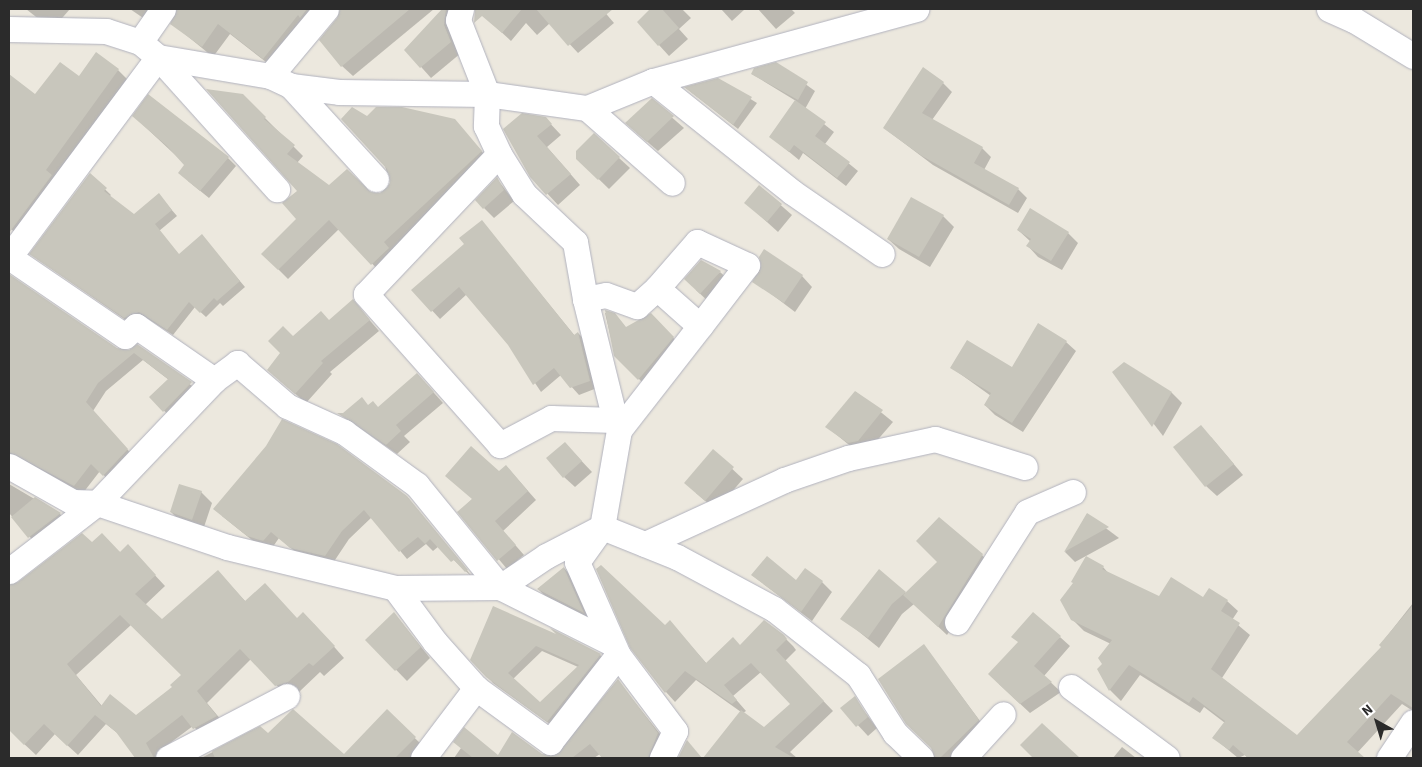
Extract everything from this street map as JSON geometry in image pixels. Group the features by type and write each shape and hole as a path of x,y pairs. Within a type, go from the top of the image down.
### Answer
{"street":[{"path":"163,9 149,49 9,257 125,336 136,326 214,380"},
{"path":"281,81 326,9"},
{"path":"462,9 458,20 487,94 486,126 498,154 524,194 575,242 585,299 617,425 602,527 577,562 615,649 675,732 662,758"},
{"path":"9,29 106,31 149,49 281,81 340,92 487,94 587,108 653,81 916,9"},
{"path":"1329,9 1354,20 1413,56"},
{"path":"149,49 277,189"},
{"path":"281,81 376,179"},
{"path":"653,81 792,192 882,254"},
{"path":"587,108 672,183"},
{"path":"498,154 366,294 500,445 550,418 617,425"},
{"path":"585,299 606,295 637,306 658,288 697,242 747,265 700,326 617,425"},
{"path":"658,288 700,326"},
{"path":"9,571 98,503 214,380 237,363 287,406 344,432 417,485 500,587 615,649"},
{"path":"645,544 784,480 848,458 935,439 1025,467"},
{"path":"9,466 73,502 98,503 227,547 395,588 500,587 546,556 602,527 677,557 774,609 858,676 895,733 921,758"},
{"path":"957,622 1027,512 1073,492"},
{"path":"395,588 435,642 476,688 550,742 615,649"},
{"path":"1071,687 1167,758"},
{"path":"423,758 476,688"},
{"path":"168,758 287,696"},
{"path":"964,758 1003,714"},
{"path":"1389,758 1413,722"}],"building":[{"path":"177,9 307,9 300,18 298,15 263,59 218,24 202,47 170,24"},
{"path":"340,9 410,9 341,67 319,40 337,18"},
{"path":"442,9 446,9 444,25 451,42 420,68 404,50"},
{"path":"475,9 522,9 502,33 482,16 474,23"},
{"path":"536,9 613,9 568,46"},
{"path":"650,9 662,9 679,28 658,46 637,22"},
{"path":"96,52 119,69 46,170 52,175 9,233 9,74 35,94 60,62 79,76"},
{"path":"776,62 808,82 798,100 751,74 754,68"},
{"path":"923,67 944,82 922,113 983,147 974,163 1019,188 1009,205 922,156 883,128"},
{"path":"718,78 752,97 733,125 684,87"},
{"path":"206,89 243,94 266,117 264,119 295,145 287,154 329,185 347,169 371,192 380,193 390,183 387,169 341,119 352,107 367,116 376,107 402,107 455,119 482,151 384,242 389,248 371,265 329,220 278,270 261,254 296,219 282,203 297,191"},
{"path":"148,94 229,157 200,191 178,173 184,165 167,146 132,116"},
{"path":"652,98 674,116 647,142 625,123"},
{"path":"795,100 826,122 815,136 850,162 837,178 794,145 789,152 769,137"},
{"path":"522,113 546,117 552,124 537,136 571,174 546,195 530,177 503,129"},
{"path":"594,133 620,157 598,180 576,159 576,151"},
{"path":"90,173 107,188 104,191 134,214 159,193 172,210 155,224 179,254 202,234 240,281 217,301 214,298 200,313 189,302 167,330 139,312 124,318 29,254"},
{"path":"497,177 504,190 483,209 475,200"},
{"path":"759,185 782,204 767,222 744,203"},
{"path":"911,197 944,215 919,257 887,239"},
{"path":"1030,208 1069,232 1051,261 1026,246 1031,239 1017,230"},
{"path":"482,220 574,335 578,332 590,381 570,388 554,368 533,385 508,345 459,287 431,312 411,290 464,244 459,238"},
{"path":"764,249 803,275 784,303 752,282 761,266 759,257"},
{"path":"701,260 721,271 700,294 684,279"},
{"path":"9,274 117,348 129,350 137,344 192,382 163,412 149,397 168,379 134,353 98,383 86,402 128,449 103,476 91,464 74,486 9,452"},
{"path":"353,299 370,320 321,361 323,363 295,394 267,370 280,353 268,341 283,326 293,336 321,311 329,320"},
{"path":"605,310 615,313 626,327 651,313 674,337 638,380 614,356"},
{"path":"1038,323 1067,341 1012,423 984,405 991,393 950,368 967,340 1012,367"},
{"path":"1124,362 1172,392 1152,427 1112,372"},
{"path":"417,373 434,392 396,425 401,431 386,445 337,413 343,413 362,397 368,405 373,401 378,407"},
{"path":"855,391 883,410 858,441 848,443 825,427"},
{"path":"282,419 337,444 407,496 468,570 465,572 454,560 451,562 430,539 425,544 418,537 399,552 364,510 342,531 325,556 290,548 271,532 263,541 247,536 213,509 266,446"},
{"path":"1201,425 1234,464 1205,487 1173,447"},
{"path":"565,442 582,461 563,478 546,458"},
{"path":"471,446 499,471 506,465 528,491 495,521 516,545 497,561 457,512 472,499 445,476"},
{"path":"713,449 734,467 705,501 684,483"},
{"path":"179,484 202,491 192,520 170,512"},
{"path":"35,497 61,513 28,538 11,517"},
{"path":"1087,513 1109,527 1064,552"},
{"path":"939,517 983,554 938,627 903,595 937,562 916,541"},
{"path":"82,533 92,542 102,533 120,552 128,544 156,575 135,594 162,619 218,570 245,601 265,583 297,618 303,612 335,646 313,666 309,663 288,682 275,686 240,649 197,691 217,716 193,729 182,715 146,743 154,758 135,758 116,732 95,715 67,746 44,724 24,745 9,730 9,585 18,582","holes":["120,615 181,675 170,685 172,687 136,715 110,694 101,706 67,664"]},
{"path":"767,556 796,580 805,568 823,581 801,612 751,575"},
{"path":"1086,556 1104,566 1102,569 1159,596 1171,577 1203,597 1209,588 1228,600 1221,611 1240,623 1211,669 1297,735 1381,647 1379,645 1413,605 1413,708 1391,694 1347,742 1365,758 1248,758 1233,745 1229,750 1212,738 1225,721 1193,697 1189,703 1129,665 1109,691 1097,669 1102,664 1098,658 1112,640 1071,620 1060,600 1073,583 1071,582"},
{"path":"601,565 665,625 670,620 706,663 733,637 740,645 764,620 784,635 787,639 776,650 824,701 775,747 794,758 703,758 741,710 764,727 790,704 751,663 724,685 737,700 732,704 685,671 665,693 630,648 596,569"},
{"path":"564,568 584,613 537,589"},
{"path":"879,569 906,592 892,604 868,638 840,619"},
{"path":"493,606 556,634 550,628 601,654 547,722 486,677 470,660","holes":["536,646 579,665 540,702 508,673"]},
{"path":"394,612 421,647 395,671 365,640"},
{"path":"1033,612 1061,636 1034,666 1052,682 1020,704 988,674 1018,642 1011,637"},
{"path":"924,644 979,720 940,758 935,758 931,748 906,724 878,679"},
{"path":"618,679 658,733 648,758 602,758 590,744 572,758 473,758 453,742 464,727 498,755 512,732 542,754 555,755"},
{"path":"855,696 868,717 856,727 840,708"},
{"path":"293,709 344,754 387,709 416,737 395,758 215,758 212,751 260,726 268,733"},
{"path":"1042,723 1080,758 1033,758 1020,745"},
{"path":"687,740 702,758 678,758"}]}
